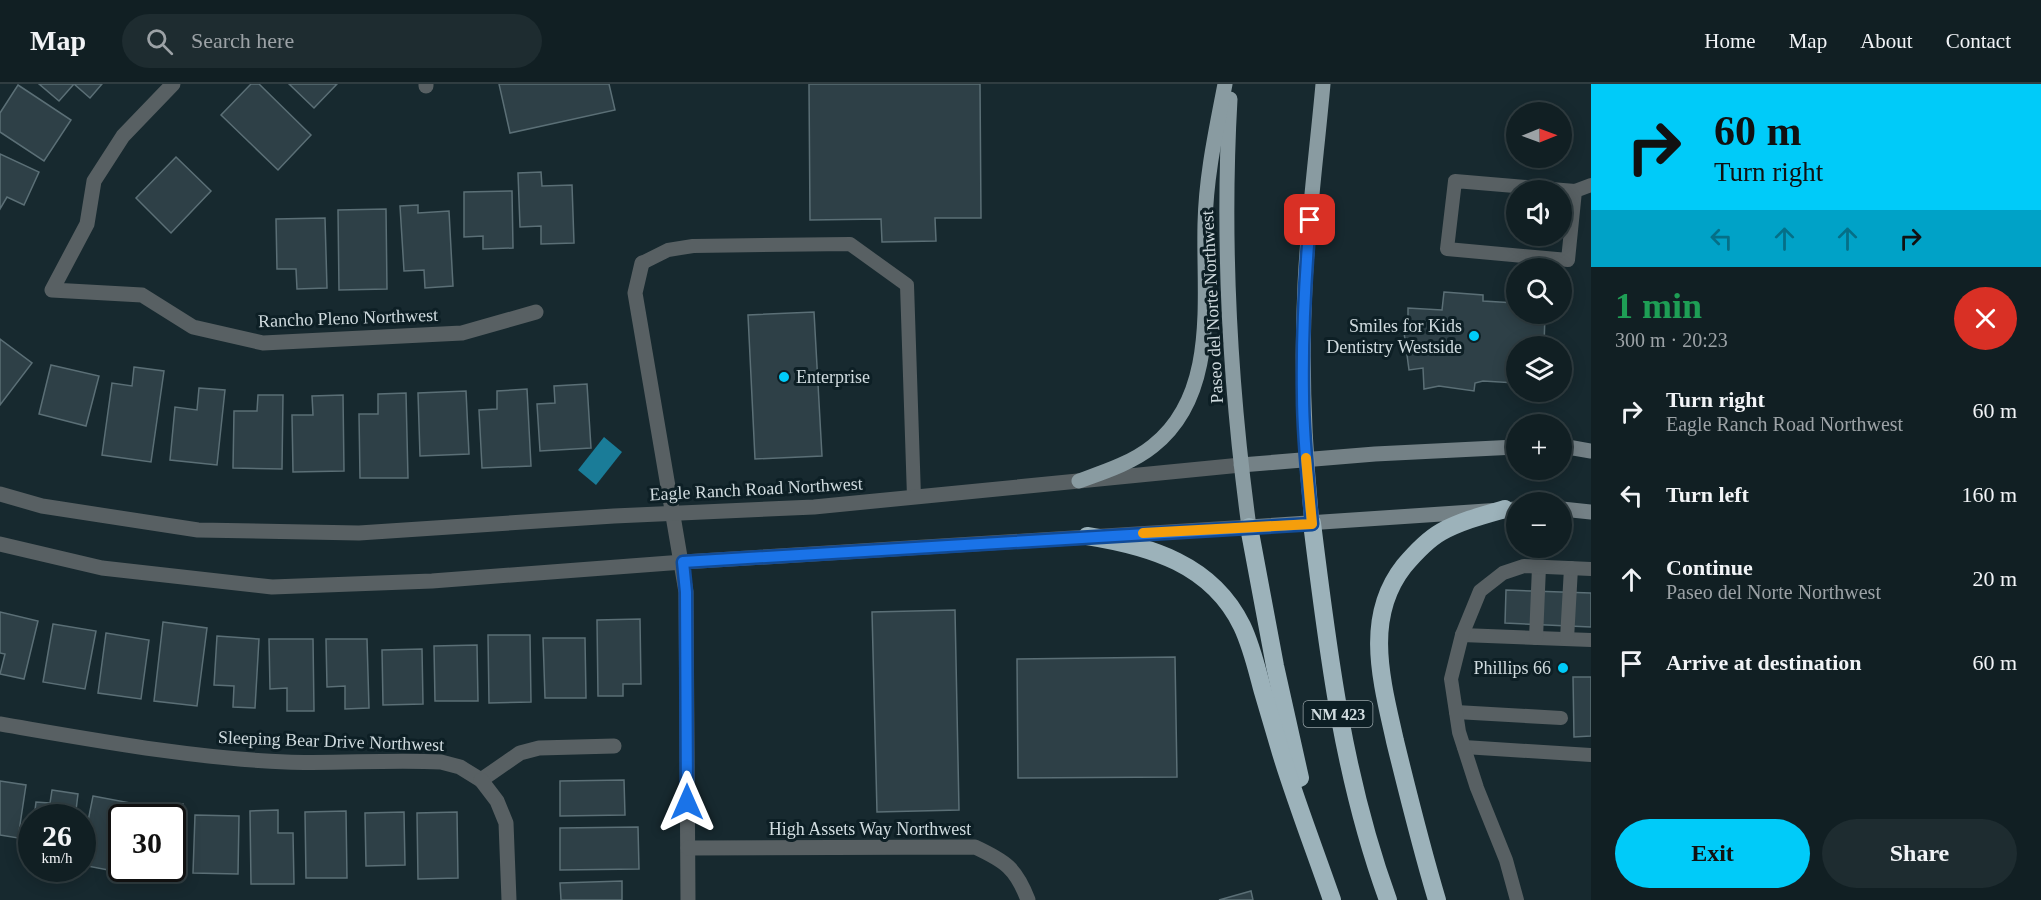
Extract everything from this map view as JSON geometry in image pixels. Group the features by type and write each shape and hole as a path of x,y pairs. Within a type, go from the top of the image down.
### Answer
{"highway":[{"path":"1437,900 1414,823 1387,704 1378,641 1383,605 1395,578 1415,552 1440,533 1467,520 1506,510"},
{"name":"NM 423","path":"1312,524 1337,712 1354,792 1374,862 1388,900"},
{"name":"NM 423","path":"1249,527 1275,666 1302,787 1332,900"},
{"path":"1087,536 1124,542 1177,560 1202,577 1223,598 1242,626 1255,660 1282,756 1332,900"}],"main road":[{"path":"1079,481 1121,465 1152,447 1172,428 1186,404 1197,374 1204,337 1208,171 1225,84"},
{"name":"Paseo del Norte Northwest","path":"1230,84 1227,187 1228,279 1240,465 1249,527"},
{"name":"NM 423","path":"1312,524 1303,397 1305,283 1323,84"},
{"name":"Eagle Ranch Road Northwest","path":"1240,465 1375,454 1506,447"},
{"path":"1572,448 1591,451"},
{"path":"1249,527 1506,509"},
{"path":"1572,510 1591,512"}],"street":[{"name":"Rancho Pleno Northwest","path":"173,84 123,136 94,181 87,224 52,290 142,295 194,327 263,343 462,333 536,312"},
{"path":"642,263 635,293 683,562 686,592 688,900"},
{"name":"Eagle Ranch Road Northwest","path":"0,494 42,506 198,530 359,533 674,513 814,507 1240,465"},
{"path":"0,544 102,568 272,587 432,581 683,562 1249,527"},
{"name":"Sleeping Bear Drive Northwest","path":"0,724 110,743 286,762 441,762 460,767 481,780"},
{"path":"509,900 506,823 497,801 481,780 520,753 539,748 614,746"},
{"name":"High Assets Way Northwest","path":"688,848 975,847 1001,859 1020,879 1028,900"}],"lane":[{"path":"1575,191 1568,260 1447,249 1455,181 1575,191 1591,185"},
{"path":"642,263 668,250 693,246 849,244 907,285 914,497"},
{"path":"1517,900 1506,860 1459,732 1450,679 1462,635 1480,591 1503,573 1524,566 1591,569"},
{"path":"1536,638 1539,567"},
{"path":"1567,639 1571,568"},
{"path":"1462,635 1591,640"},
{"path":"1456,712 1561,718"},
{"path":"1464,747 1591,755"}],"water":[{"path":"604,437 622,452 596,485 578,470"}],"building":[{"path":"39,84 74,84 59,101"},
{"path":"74,84 102,84 90,98"},
{"path":"251,84 259,84 311,135 278,170 221,115"},
{"path":"289,84 337,84 314,108"},
{"path":"499,84 609,84 615,110 510,133"},
{"path":"809,84 980,84 981,218 935,218 936,241 882,242 881,219 810,220"},
{"path":"18,85 71,120 44,161 0,132 0,113"},
{"path":"0,154 39,172 24,205 7,197 0,209"},
{"path":"176,157 211,191 171,233 136,198"},
{"path":"541,172 542,186 572,185 574,243 541,244 541,226 520,227 518,173"},
{"path":"512,191 513,248 483,249 483,236 464,237 464,192"},
{"path":"418,205 418,213 449,211 453,286 425,288 424,270 404,271 400,206"},
{"path":"386,209 387,289 339,290 338,210"},
{"path":"325,218 327,288 297,289 296,269 277,269 276,219"},
{"name":"Smiles for Kids Dentistry Westside","path":"1444,292 1483,295 1483,301 1506,302 1506,324 1545,324 1544,336 1506,336 1506,382 1483,381 1475,383 1474,391 1439,386 1424,389 1423,368 1409,370 1403,325 1408,326 1408,308 1442,310"},
{"name":"Enterprise","path":"814,312 822,456 755,459 748,315"},
{"path":"0,339 32,363 0,405"},
{"path":"51,365 99,376 86,426 39,414"},
{"path":"134,367 164,371 151,462 102,455 112,383 132,386"},
{"path":"587,384 591,448 540,451 537,404 555,403 554,386"},
{"path":"199,388 225,390 217,465 170,460 175,407 197,410"},
{"path":"527,389 531,466 482,468 479,410 497,409 497,391"},
{"path":"466,391 469,454 420,456 418,393"},
{"path":"406,393 408,478 360,478 359,414 378,414 378,394"},
{"path":"258,395 283,395 282,469 233,468 234,411 257,411"},
{"path":"343,395 344,471 293,472 292,415 313,415 312,396"},
{"path":"1506,590 1591,593 1591,627 1505,623"},
{"path":"955,610 959,810 877,812 872,612"},
{"path":"0,612 38,621 24,679 0,674 5,654 0,653"},
{"path":"640,619 641,684 623,684 623,696 598,696 597,620"},
{"path":"163,622 207,628 197,706 154,701"},
{"path":"53,624 96,631 85,689 43,682"},
{"path":"106,633 149,640 141,699 98,693"},
{"path":"488,635 530,635 531,702 489,703"},
{"path":"217,636 259,639 255,708 233,707 234,686 214,685"},
{"path":"543,638 585,638 586,698 545,698"},
{"path":"269,639 313,639 314,711 287,711 287,688 270,689"},
{"path":"326,639 367,639 369,708 345,709 345,686 327,687"},
{"path":"477,645 478,701 435,701 434,646"},
{"path":"422,649 423,704 383,705 382,650"},
{"path":"1175,657 1177,777 1018,778 1017,659"},
{"path":"1573,677 1591,677 1591,736 1574,737"},
{"path":"624,780 625,815 560,816 560,781"},
{"path":"0,781 26,785 23,804 18,804 18,838 0,835"},
{"path":"52,790 78,794 77,804 36,804 36,802 50,803"},
{"path":"93,796 136,804 108,804 108,870 96,868 96,804 91,804"},
{"path":"278,810 278,833 293,833 294,884 251,884 250,811"},
{"path":"346,811 347,878 306,878 305,812"},
{"path":"404,812 405,865 366,866 365,813"},
{"path":"457,812 458,878 418,879 417,813"},
{"path":"195,815 239,816 238,874 193,873"},
{"path":"638,827 639,869 560,870 560,828"},
{"path":"622,881 622,900 561,900 560,883"},
{"path":"1251,891 1253,900 1219,900"}],"slow traffic":[{"path":"1143,533 1312,524 1306,458"}],"place":[{"name":"Smiles for Kids Dentistry Westside","path":"1474,336"},
{"name":"Enterprise","path":"784,377"},
{"name":"Phillips 66","path":"1563,668"}],"route":[{"path":"687,802 686,592 683,562 1312,524 1303,397 1305,283 1310,220"}]}
